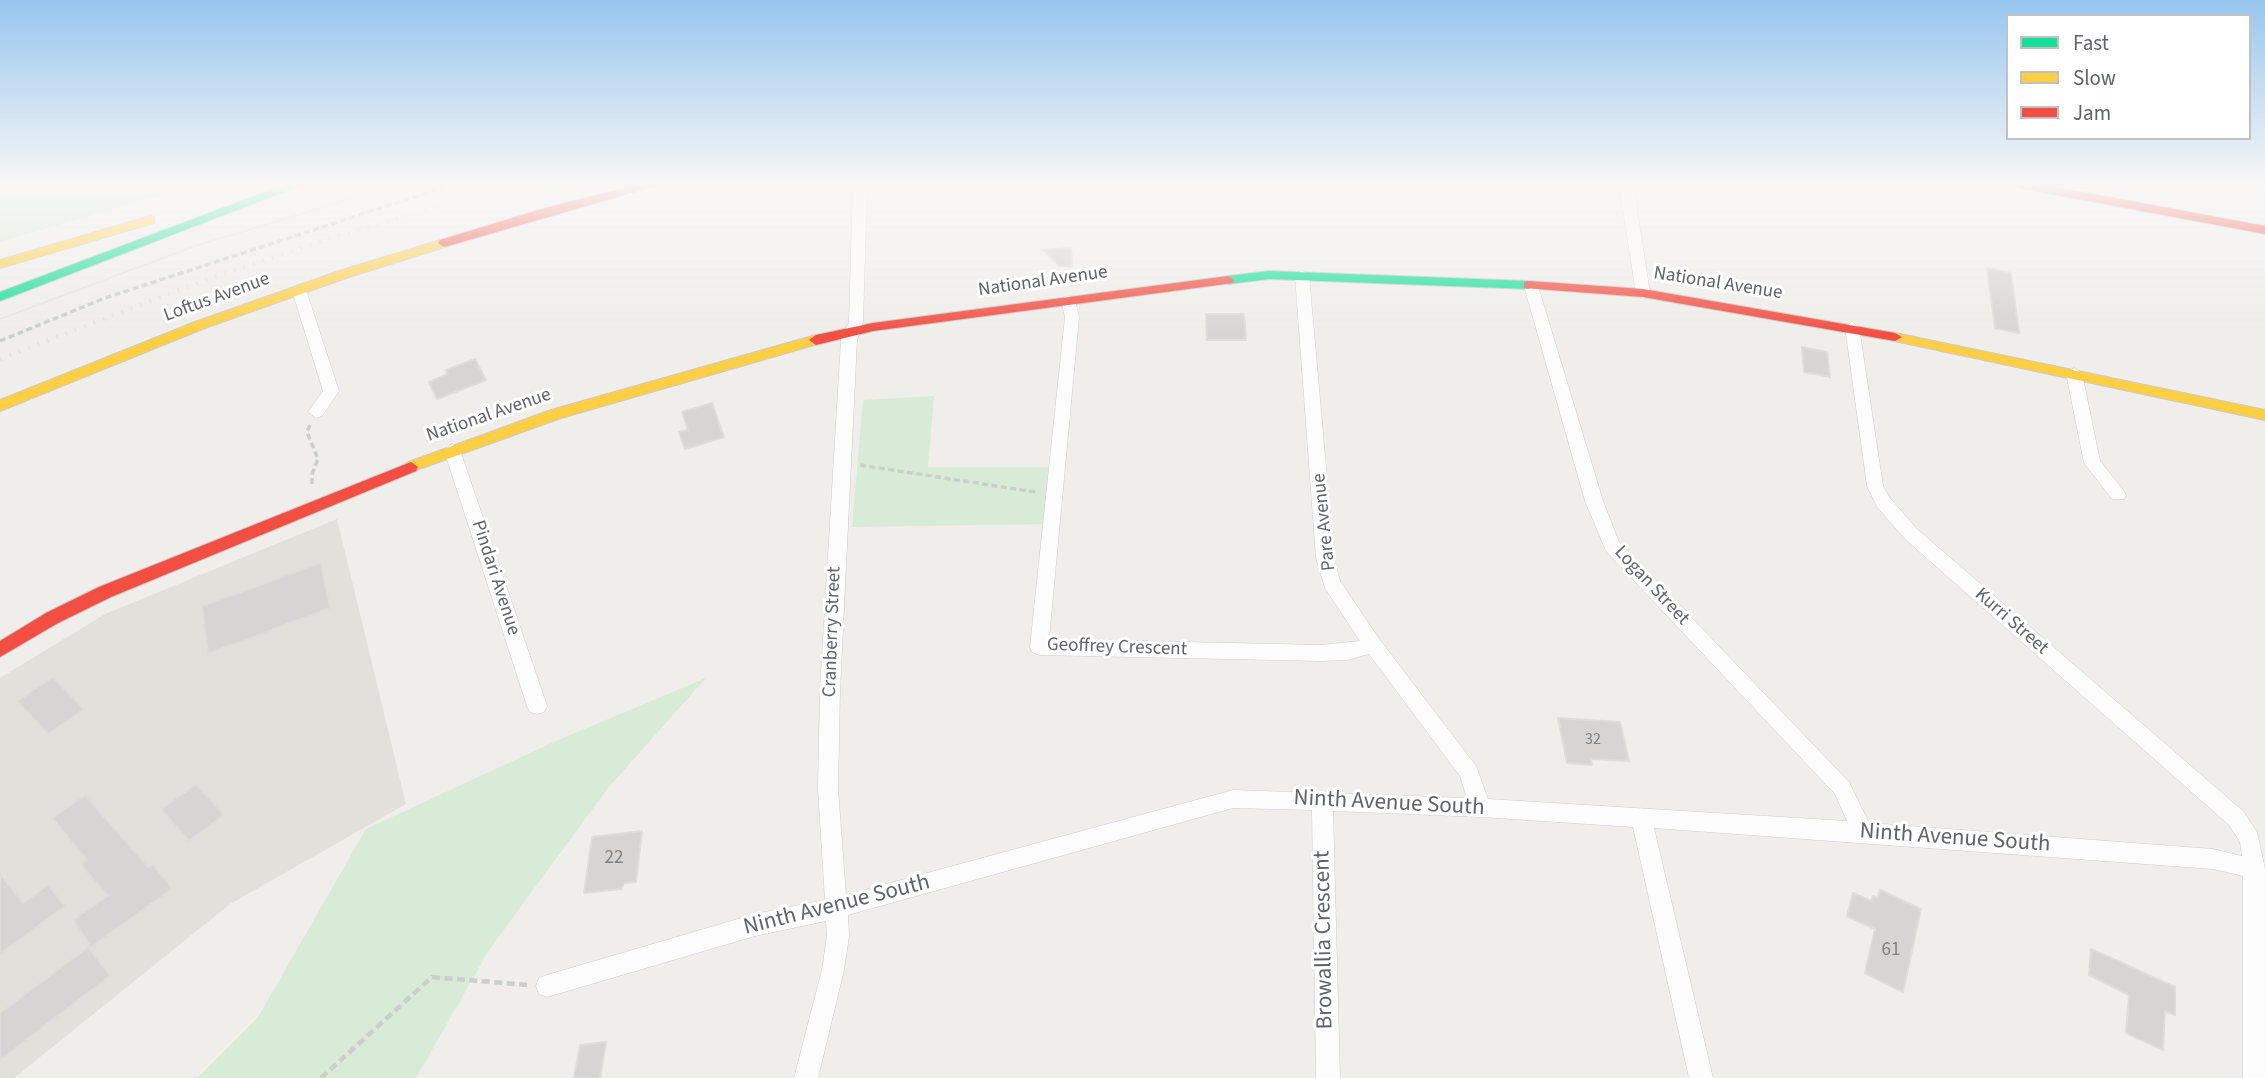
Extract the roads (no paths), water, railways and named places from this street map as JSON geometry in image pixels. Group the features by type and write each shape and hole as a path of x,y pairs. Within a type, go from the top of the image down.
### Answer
{"main road":[{"path":"0,264 102,234"},
{"path":"0,269 103,234"},
{"path":"0,297 165,234"},
{"name":"Loftus Avenue","path":"0,406 200,326 299,290 471,234"},
{"name":"National Avenue","path":"0,650 52,618 105,592 452,450 556,414 854,330 1269,275 1589,287 1643,293 1852,327 2265,415"}],"street":[{"name":"Cranberry Street","path":"806,1078 833,970 838,936 828,789 841,462 849,340 854,330 858,234"},
{"path":"1634,234 1643,293"},
{"name":"Pare Avenue","path":"1302,275 1325,558 1331,583 1373,645 1469,772 1481,808"},
{"name":"Logan Street","path":"1531,286 1594,500 1612,546 1842,788 1863,832"},
{"path":"299,290 338,390 316,412"},
{"name":"Geoffrey Crescent","path":"1068,300 1072,317 1038,648 1321,653 1347,652 1373,645"},
{"name":"Kurri Street","path":"1852,327 1875,486 1883,502 1911,534 2236,818 2250,839 2254,869 2255,1078"},
{"path":"2074,373 2092,463 2118,495"},
{"name":"Pindari Avenue","path":"452,450 537,706"},
{"name":"Ninth Avenue South","path":"547,986 755,925 836,908 1213,804 1257,798 1481,808 1863,832 2213,859 2254,869"},
{"name":"Browallia Crescent","path":"1322,802 1328,1078"},
{"path":"1642,820 1700,1078"}],"tram line":[{"path":"0,319 195,246 234,234"}],"railway":[{"path":"0,359 205,280 343,234"}]}
